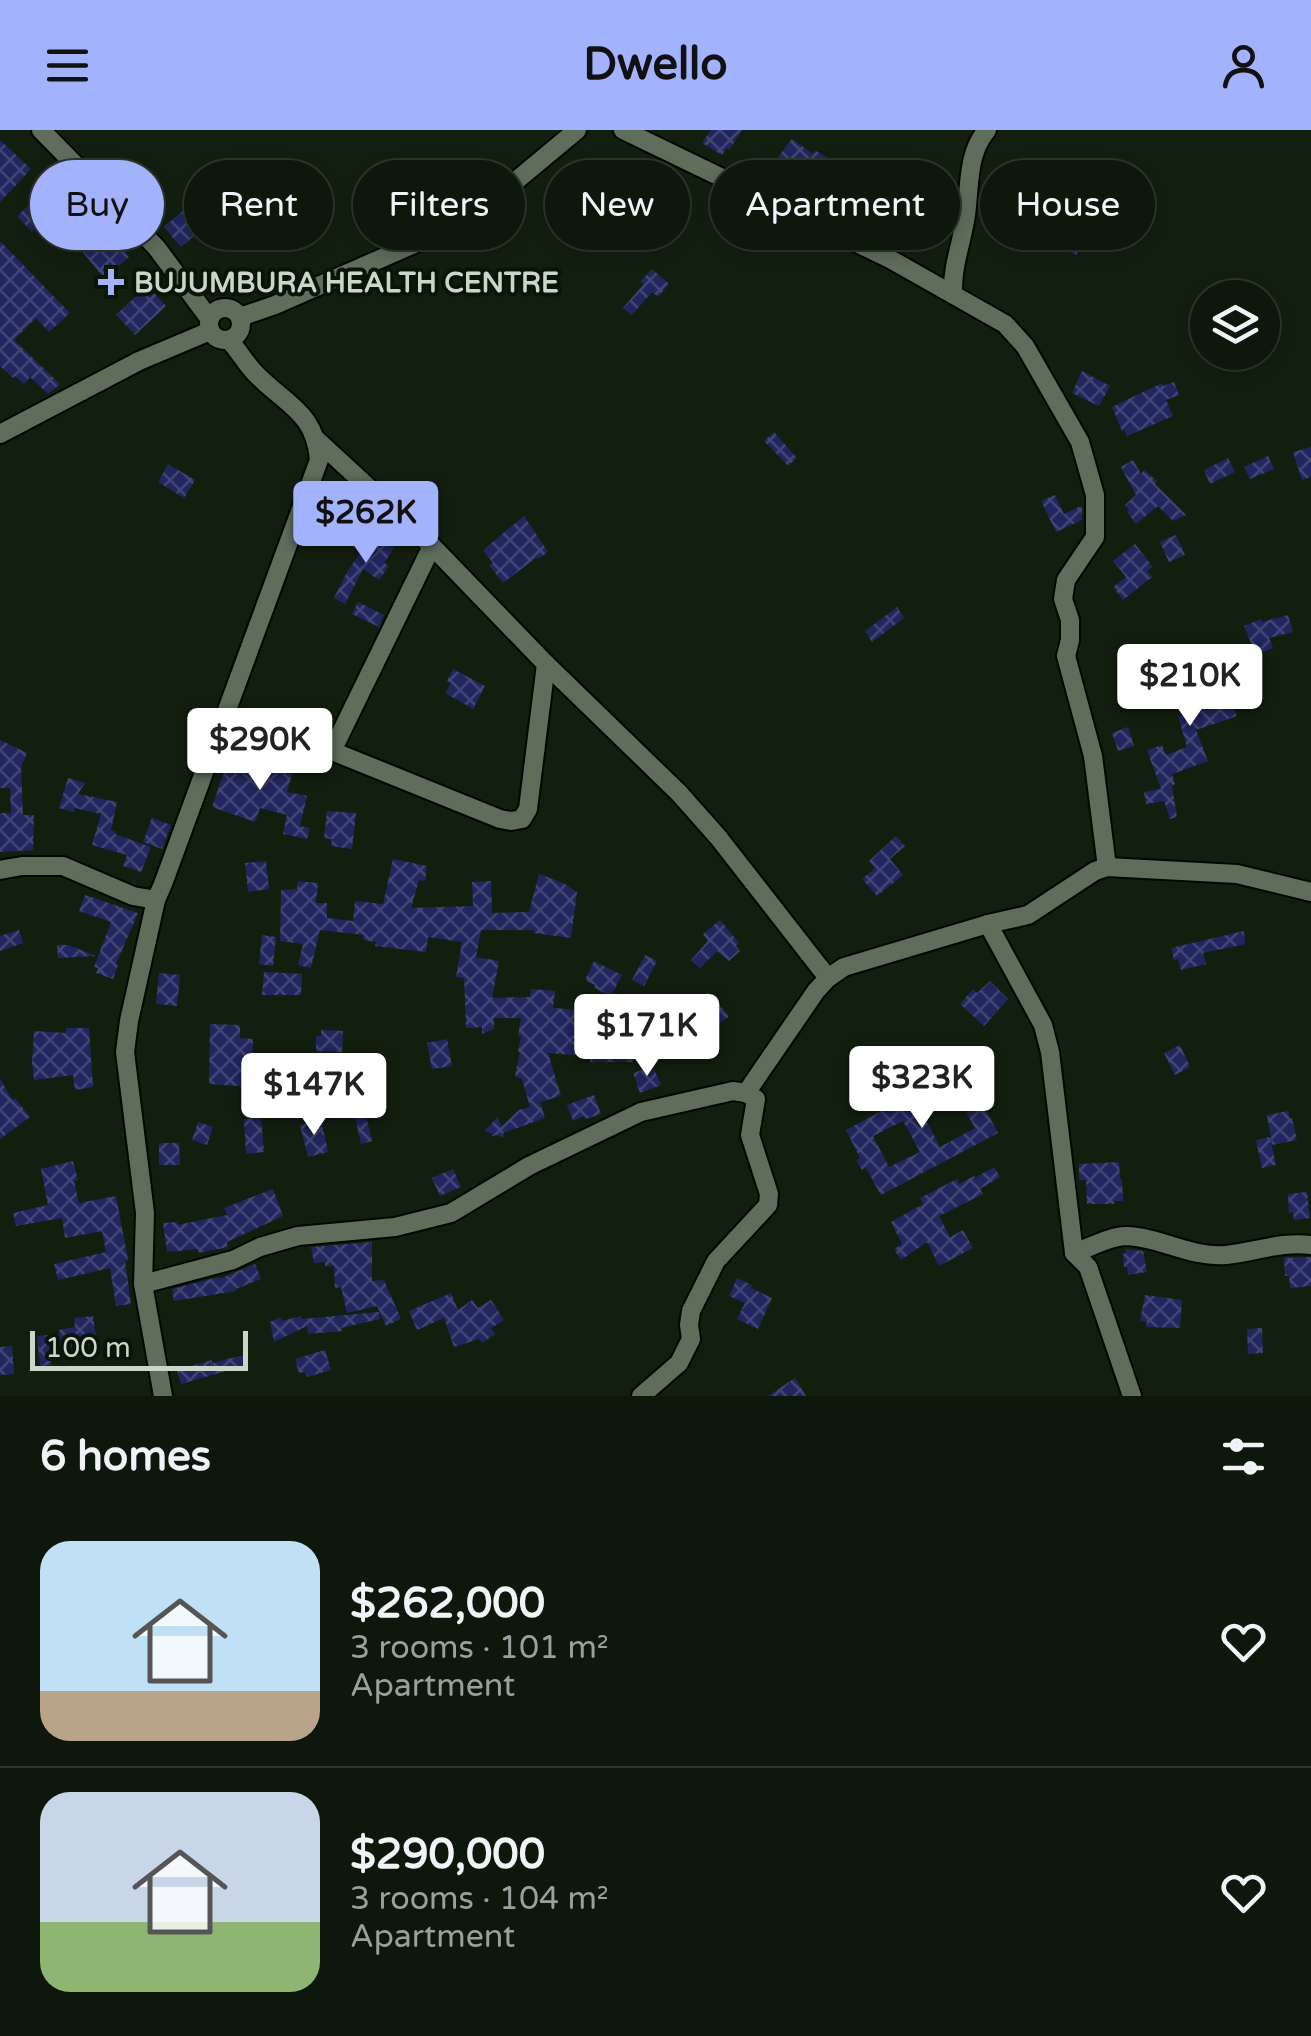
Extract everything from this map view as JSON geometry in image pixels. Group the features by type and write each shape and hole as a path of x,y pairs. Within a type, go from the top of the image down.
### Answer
{"street":[{"path":"0,434 210,325 215,310 233,310 240,317 241,328 229,340 218,339 210,325 156,247 41,130"},
{"path":"240,317 430,237 506,189 577,130"},
{"path":"622,130 890,259 1004,324 1025,346 1080,442 1095,496 1094,536 1066,580 1063,598 1070,620 1066,656 1093,756 1107,867"},
{"path":"953,294 952,275 967,213 970,170 980,138 987,130"},
{"path":"229,340 254,372 308,422 317,440 432,546 546,664 679,792 828,978"},
{"path":"163,1396 144,1284 145,1213 126,1052 129,1020 156,900 319,460 317,440"},
{"path":"332,751 432,546"},
{"path":"216,736 332,751 500,819 522,819 528,809 546,664"},
{"path":"0,870 63,866 132,896 156,900"},
{"path":"746,1093 816,991 844,967 1028,915 1095,871 1107,867 1236,874 1311,892"},
{"path":"988,924 1043,1025 1050,1052 1074,1253 1088,1267 1132,1396"},
{"path":"144,1284 233,1260 260,1246 298,1236 395,1227 451,1213 529,1166 641,1112 733,1091 746,1093 756,1099 750,1135 769,1194 768,1204 716,1261 690,1312 691,1339 679,1363 640,1396"},
{"path":"1074,1253 1122,1236 1224,1255 1261,1247 1311,1244"}],"building":[{"path":"711,130 742,130 722,155 702,143"},
{"path":"792,139 830,160 782,160 778,157"},
{"path":"0,140 30,170 0,202"},
{"path":"30,204 30,230 17,216"},
{"path":"184,210 184,244 181,247 164,227"},
{"path":"0,241 70,313 49,332 36,318 14,340 60,384 48,394 30,377 24,384 0,366"},
{"path":"81,250 123,250 129,257 104,278"},
{"path":"652,269 669,284 658,297 652,292 632,315 623,308"},
{"path":"147,286 166,306 135,335 116,315"},
{"path":"1082,371 1110,386 1099,406 1072,393"},
{"path":"1174,382 1179,395 1166,400 1173,416 1127,436 1112,407 1162,383 1163,386"},
{"path":"774,432 797,458 788,466 764,441"},
{"path":"1311,447 1311,477 1302,480 1293,452"},
{"path":"1268,456 1274,469 1250,479 1244,467"},
{"path":"1228,458 1235,472 1210,484 1204,470"},
{"path":"1133,460 1141,474 1144,470 1157,481 1155,484 1186,515 1173,521 1158,506 1136,524 1125,505 1136,495 1121,467"},
{"path":"168,464 195,480 184,498 158,482"},
{"path":"1055,495 1064,514 1081,506 1082,509 1082,520 1056,532 1041,501"},
{"path":"524,516 548,552 503,583 483,550"},
{"path":"373,534 394,548 384,563 389,566 379,580 363,569 345,604 334,598"},
{"path":"1176,535 1185,555 1169,562 1160,542"},
{"path":"1135,544 1153,567 1147,571 1152,577 1123,600 1113,587 1126,577 1113,561"},
{"path":"358,602 384,615 379,627 352,614"},
{"path":"897,607 904,618 872,642 865,631"},
{"path":"1288,615 1293,632 1269,638 1273,648 1256,655 1244,626"},
{"path":"1202,644 1217,687 1222,686 1237,716 1196,730 1208,761 1172,774 1177,817 1170,819 1164,801 1146,804 1144,792 1161,789 1147,750 1162,745 1166,755 1187,747 1178,702 1199,696 1184,651"},
{"path":"453,669 485,686 473,709 445,693"},
{"path":"1128,727 1134,746 1118,751 1112,733"},
{"path":"0,740 27,753 21,767 23,815 34,815 33,850 0,852 0,813 11,813 10,788 0,788"},
{"path":"231,751 293,771 287,792 307,796 300,826 310,828 307,839 283,834 287,815 260,808 255,822 212,807"},
{"path":"68,778 85,783 78,794 117,802 111,830 151,847 141,872 123,866 127,855 92,845 101,814 59,808"},
{"path":"327,811 356,813 352,849 331,846 332,839 324,838"},
{"path":"152,818 171,825 162,849 143,842"},
{"path":"896,836 905,846 890,859 903,875 877,896 862,879 875,868 869,861"},
{"path":"393,859 427,866 425,881 419,880 411,908 473,906 472,882 491,881 492,913 529,912 539,874 577,892 571,938 534,930 481,930 476,957 499,961 492,998 530,997 531,989 555,991 553,1008 617,1013 618,1046 634,1046 633,1062 590,1062 590,1056 548,1053 561,1096 540,1102 545,1118 503,1133 504,1138 490,1137 493,1134 484,1131 498,1117 501,1127 519,1110 530,1107 522,1079 515,1076 521,1018 494,1018 494,1029 482,1034 482,1027 466,1028 464,978 456,977 462,942 428,937 426,952 375,946 376,942 363,940 364,935 320,930 311,968 298,965 303,944 280,941 281,890 297,889 298,881 318,883 316,903 327,903 327,918 353,921 355,901 383,904"},
{"path":"266,861 269,889 248,892 245,863"},
{"path":"85,895 138,913 113,979 96,973 98,968 94,967 111,922 79,911"},
{"path":"720,920 739,943 736,946 740,951 729,961 717,951 700,968 691,960 708,941 703,934"},
{"path":"19,930 23,943 0,951 0,936"},
{"path":"1244,931 1245,944 1203,953 1206,964 1181,970 1178,959 1174,960 1171,948"},
{"path":"262,935 276,937 273,966 259,964"},
{"path":"57,945 68,945 96,956 58,958"},
{"path":"645,955 657,961 644,986 632,980"},
{"path":"594,961 622,975 611,996 585,980"},
{"path":"264,972 302,974 301,995 262,995"},
{"path":"159,973 180,975 177,1006 156,1004"},
{"path":"990,981 1008,999 984,1026 960,1004 973,989 977,993"},
{"path":"708,992 729,1016 718,1025 711,1018 704,1037 671,1024"},
{"path":"210,1024 240,1025 240,1038 253,1039 251,1087 209,1084"},
{"path":"66,1028 89,1028 93,1087 75,1090 73,1075 34,1080 34,1031 66,1033"},
{"path":"321,1030 343,1031 342,1052 316,1051 316,1036 321,1036"},
{"path":"447,1039 452,1066 432,1069 427,1043"},
{"path":"1180,1045 1190,1067 1175,1075 1164,1053"},
{"path":"319,1058 324,1080 376,1072 380,1087 360,1091 372,1141 361,1144 353,1107 348,1109 346,1099 335,1101 333,1092 309,1098 301,1063"},
{"path":"653,1066 661,1085 640,1093 633,1073"},
{"path":"963,1067 998,1133 881,1195 866,1168 862,1170 856,1160 860,1158 846,1130","holes":["955,1092 975,1128 940,1147 921,1111","903,1121 920,1152 889,1167 873,1136"]},
{"path":"0,1078 12,1100 15,1098 30,1117 0,1139"},
{"path":"594,1095 601,1114 573,1121 567,1105"},
{"path":"1288,1111 1297,1140 1272,1145 1267,1115"},
{"path":"261,1118 264,1152 246,1154 244,1119"},
{"path":"321,1120 328,1152 308,1157 300,1125"},
{"path":"198,1122 213,1127 207,1145 192,1140"},
{"path":"1270,1137 1276,1165 1262,1168 1256,1140"},
{"path":"159,1143 179,1143 180,1165 159,1165"},
{"path":"73,1161 79,1203 116,1196 128,1260 125,1261 131,1304 116,1306 110,1268 58,1280 54,1264 106,1252 102,1231 65,1238 62,1218 16,1226 13,1213 48,1205 41,1169"},
{"path":"1119,1162 1123,1201 1087,1204 1086,1180 1079,1180 1079,1164"},
{"path":"994,1167 1000,1177 980,1189 983,1194 939,1216 950,1237 963,1230 973,1248 939,1266 927,1242 901,1260 894,1249 902,1244 891,1222 923,1204 920,1198 957,1179 959,1184"},
{"path":"453,1169 461,1187 440,1196 432,1178"},
{"path":"273,1189 283,1216 227,1242 228,1247 199,1253 198,1249 167,1252 163,1223 177,1225 227,1215 224,1208"},
{"path":"1307,1192 1310,1218 1294,1220 1293,1212 1289,1213 1288,1194"},
{"path":"372,1242 372,1281 384,1280 401,1319 386,1326 377,1306 347,1313 341,1287 335,1288 334,1266 314,1263 311,1247"},
{"path":"1125,1249 1143,1251 1147,1272 1128,1275 1124,1267"},
{"path":"1311,1257 1311,1286 1290,1288 1284,1258"},
{"path":"255,1264 261,1279 236,1291 174,1301 172,1289 219,1279"},
{"path":"737,1278 772,1298 758,1329 737,1319 745,1303 729,1296"},
{"path":"451,1293 458,1310 472,1300 478,1308 491,1300 504,1320 491,1328 495,1334 482,1343 479,1339 454,1347 444,1318 417,1330 409,1311"},
{"path":"1145,1295 1182,1300 1180,1328 1146,1327 1147,1322 1140,1321"},
{"path":"379,1312 380,1319 341,1328 342,1331 308,1334 307,1326 274,1342 270,1322 280,1317 282,1321 301,1316 302,1319"},
{"path":"93,1316 97,1345 49,1349 51,1365 40,1366 37,1336 60,1334 59,1330 75,1327 74,1318"},
{"path":"1262,1328 1263,1353 1248,1354 1247,1329"},
{"path":"12,1346 14,1374 0,1375 0,1347"},
{"path":"325,1350 331,1370 307,1377 305,1372 299,1373 295,1359"},
{"path":"244,1355 247,1365 181,1384 177,1370"},
{"path":"795,1378 806,1396 768,1396"}],"place":[{"name":"BUJUMBURA HEALTH CENTRE","path":"111,282"}]}
